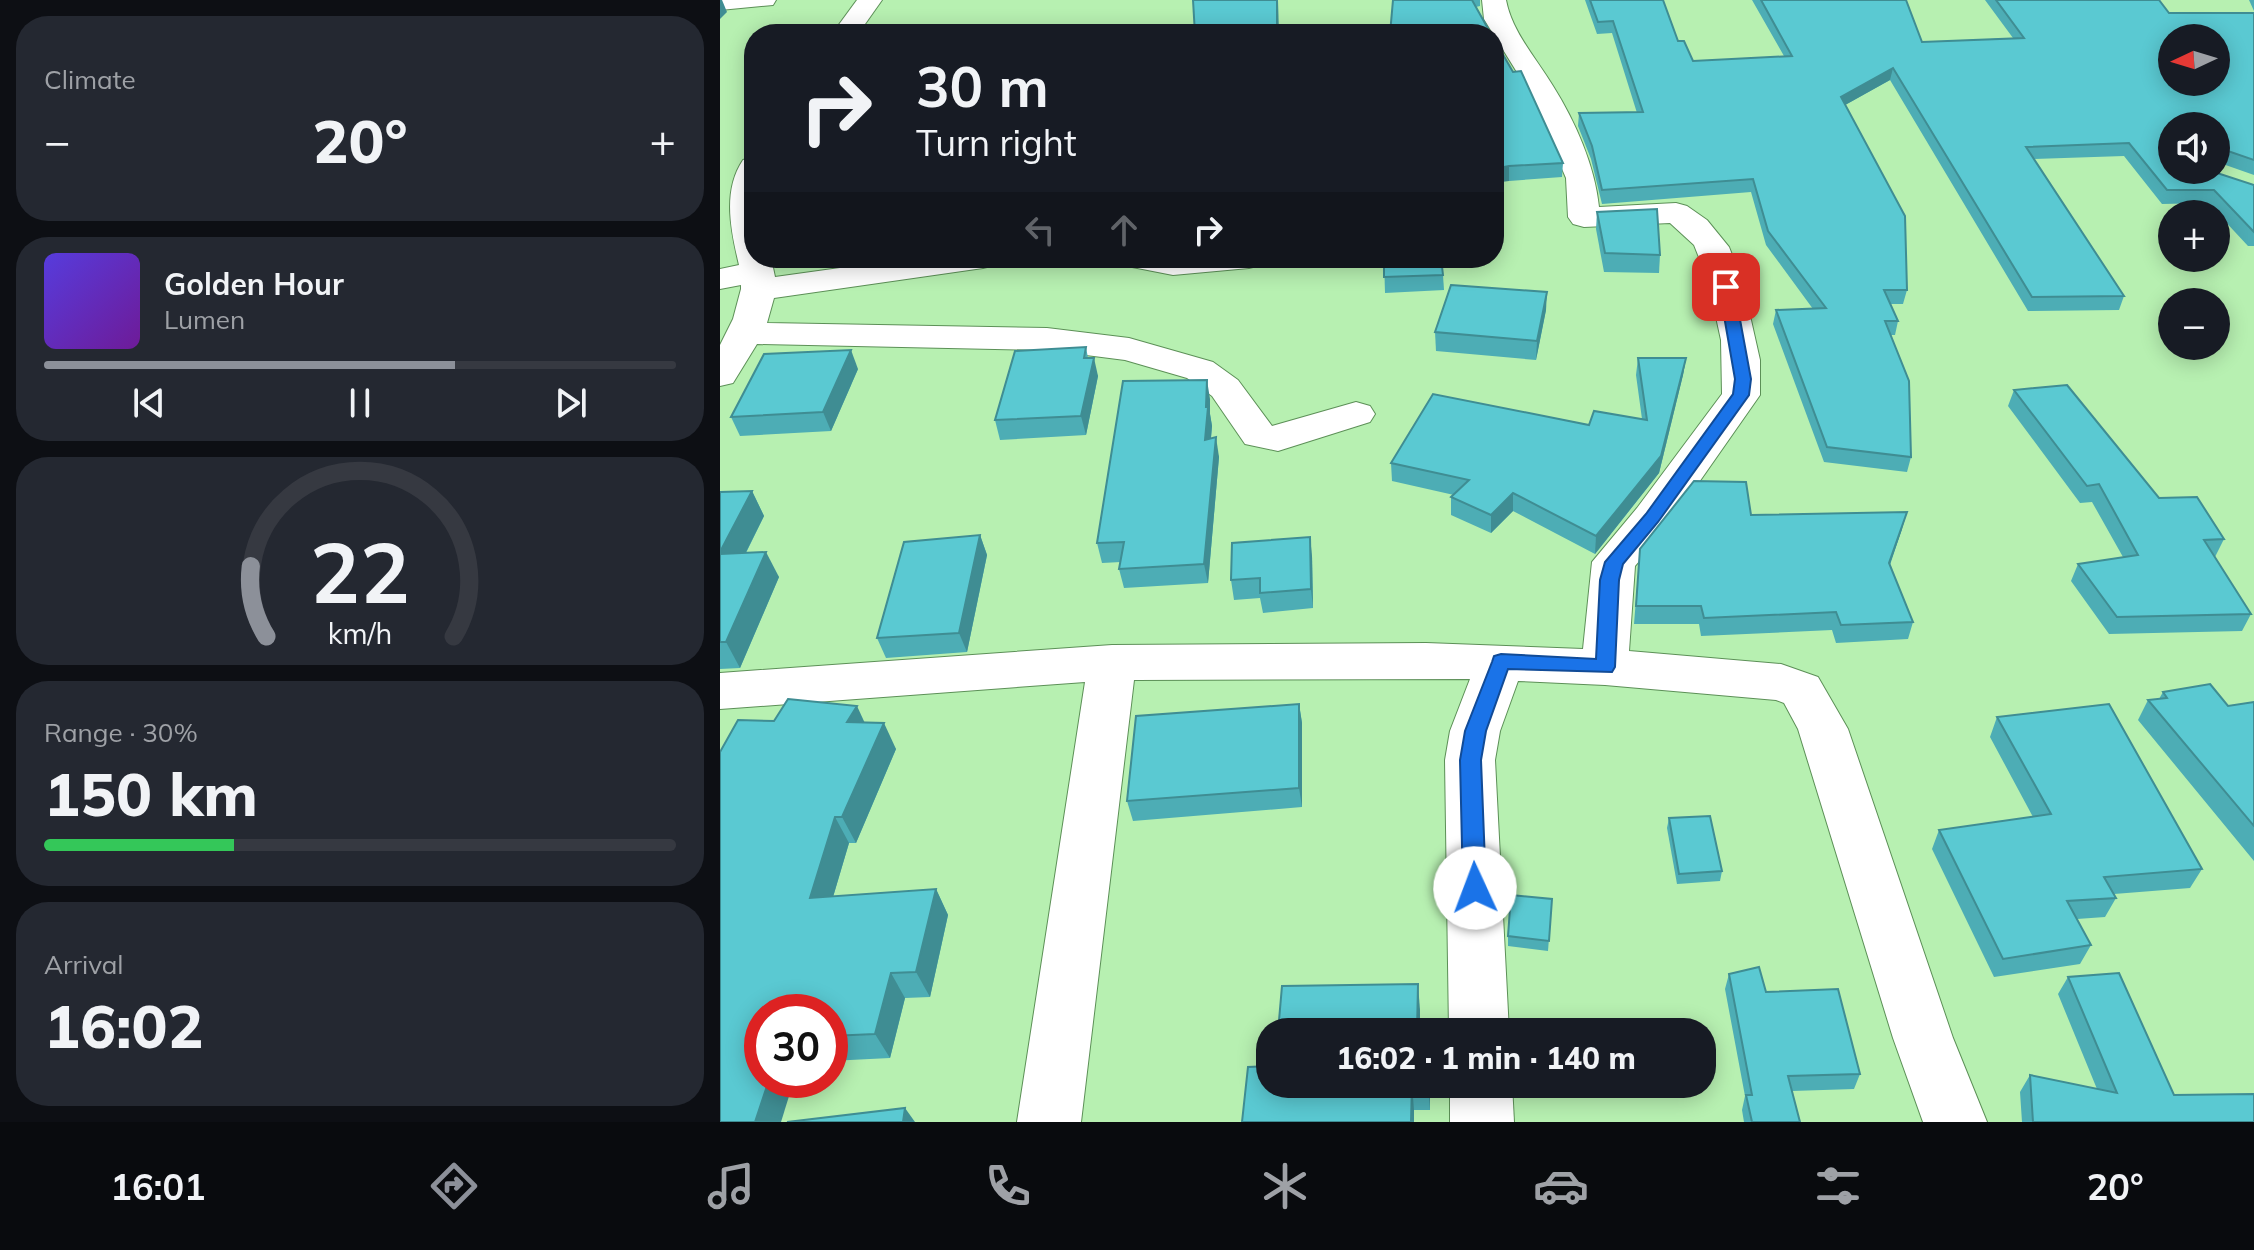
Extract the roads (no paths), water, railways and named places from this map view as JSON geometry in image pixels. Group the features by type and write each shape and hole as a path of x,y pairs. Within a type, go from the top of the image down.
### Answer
{"street":[{"path":"720,3 764,0"},
{"path":"852,24 870,0"},
{"path":"1494,0 1494,12 1501,24"},
{"path":"1504,28 1542,90 1581,178 1584,217 1676,213 1688,220 1711,245 1732,306 1743,379 1741,395 1652,518 1614,562 1610,580 1605,667"},
{"path":"720,279 757,269 778,268"},
{"path":"720,375 746,333 757,269"},
{"path":"746,333 1047,339 1129,349 1200,370 1225,388 1259,435 1268,438 1278,439 1356,414"},
{"path":"1479,1018 1470,760 1475,731 1501,662"},
{"path":"720,691 1112,663 1501,662 1760,678 1801,690 1823,729 1923,1038 1955,1122"},
{"path":"1049,1122 1112,663"},
{"path":"1481,1098 1482,1122"}]}
